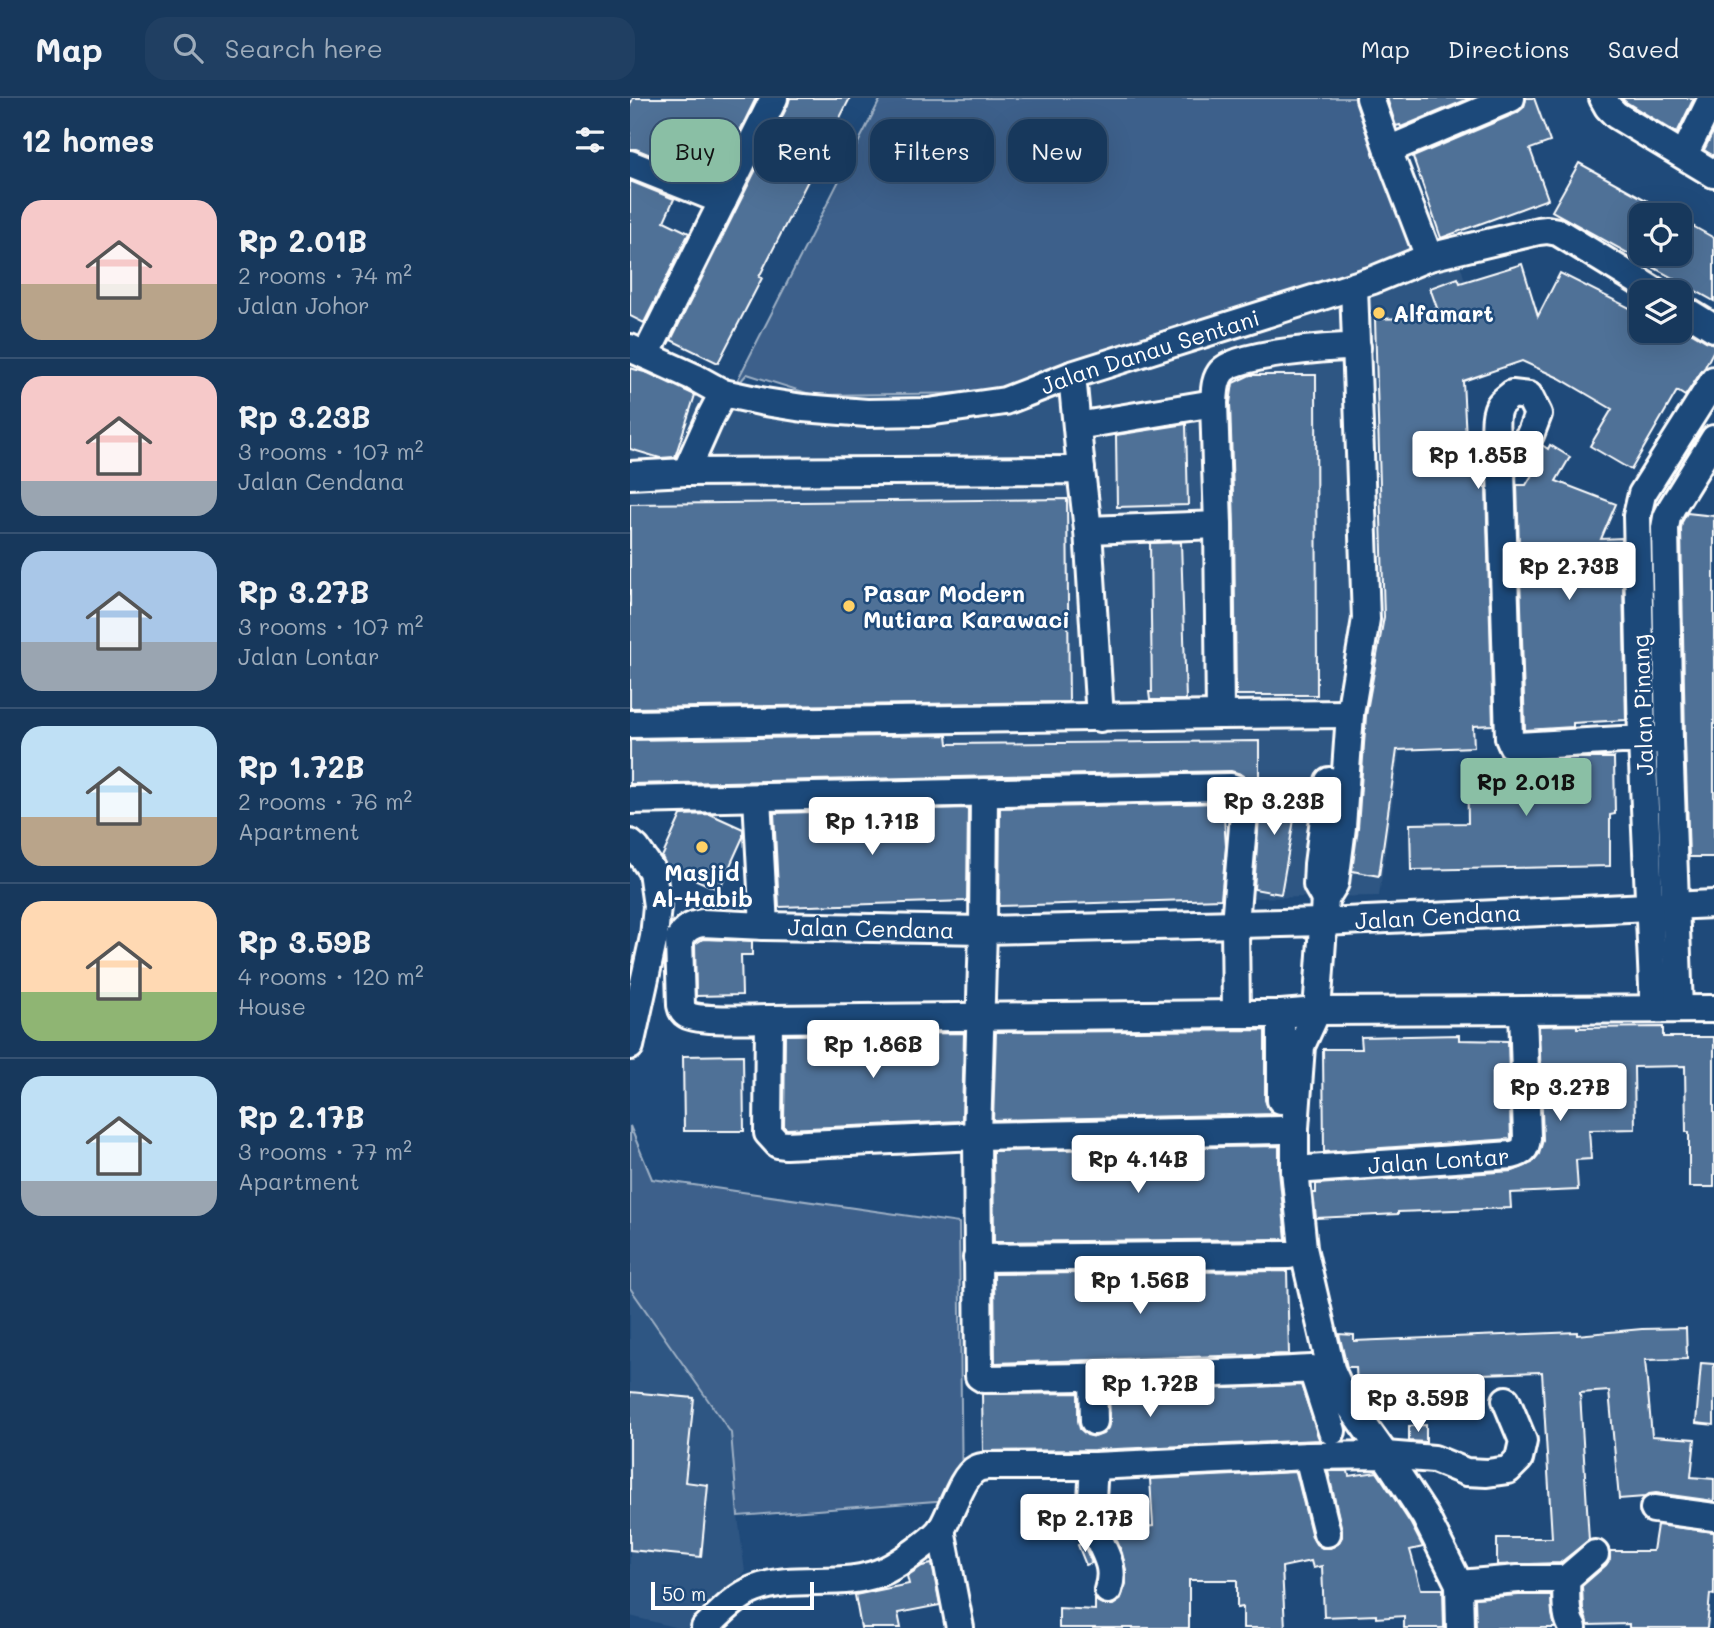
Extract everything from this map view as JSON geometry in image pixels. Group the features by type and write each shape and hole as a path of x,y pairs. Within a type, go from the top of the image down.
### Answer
{"street":[{"path":"638,351 723,201 774,98"},
{"path":"1370,98 1429,257"},
{"path":"1388,150 1511,98"},
{"path":"1603,98 1616,114 1714,174"},
{"path":"1684,155 1712,98"},
{"path":"630,164 723,201"},
{"name":"Jalan Danau Sentani","path":"638,351 723,393 765,402 867,413 928,412 1005,401 1072,375 1348,289 1429,257 1547,230 1558,232 1636,280"},
{"path":"1348,289 1356,518 1353,622 1344,713 1318,864 1317,885 1324,910 1317,1011 1301,1046 1295,1170 1303,1248 1331,1369 1343,1396 1425,1516 1459,1584 1460,1628"},
{"path":"1692,314 1713,326"},
{"path":"1220,715 1215,384 1222,370 1248,358 1351,347"},
{"path":"1072,375 1088,530 1100,718"},
{"name":"Jalan Pinang","path":"1659,823 1642,740 1637,516 1642,494 1714,380"},
{"path":"686,472 723,393"},
{"path":"1076,419 1214,403"},
{"name":"Jalan Pinang","path":"1667,1009 1659,823 1669,740 1665,528 1667,517 1714,439"},
{"path":"630,475 686,472 1081,470"},
{"path":"1501,471 1508,738 1512,745 1669,740"},
{"path":"1088,530 1218,524"},
{"path":"630,724 1344,713"},
{"path":"630,800 1217,787 1238,789 1245,802 1235,924 1236,1014"},
{"path":"984,793 977,1136 981,1378 1212,1374 1312,1369"},
{"path":"757,797 764,926"},
{"path":"630,842 652,871 657,906 654,937 630,1046"},
{"name":"Jalan Cendana","path":"1714,904 1324,910 1235,924 983,930 702,923 683,931 679,939 682,1011 687,1016 700,1018 1714,1009"},
{"name":"Jalan Lontar","path":"1295,1170 1513,1155 1523,1151 1527,1146 1523,1010"},
{"path":"1281,1014 1282,1130 1289,1255 1312,1369 1332,1431"},
{"path":"769,1019 768,1133 778,1144 977,1136 1282,1130"},
{"path":"977,1258 1289,1255"},
{"path":"1093,1377 1094,1421"},
{"path":"705,1628 740,1597 754,1589 772,1584 855,1580 885,1571 941,1530 968,1476 976,1469 987,1466 1094,1466 1385,1455 1434,1459 1466,1472 1487,1473 1508,1470 1519,1459 1523,1441 1506,1400"},
{"path":"1308,1457 1327,1533"},
{"path":"1094,1466 1092,1505 1095,1528 1111,1570 1112,1580 1108,1590"},
{"path":"1654,1509 1714,1517"},
{"path":"941,1530 961,1628"},
{"path":"1459,1584 1566,1580 1595,1554"},
{"path":"1566,1580 1567,1616 1573,1628"}],"shaded area":[{"path":"881,98 1371,98 1435,264 989,393 813,395 747,374 732,391 838,182 856,182 856,147 870,120 870,182 994,182 994,119 870,119"},
{"path":"1458,258 1478,322 1419,346 1421,606 1379,896 1249,898 1262,784 952,786 950,731 630,735 630,348 732,391 813,395"},
{"path":"630,1126 652,1179 959,1223 962,1499 738,1516 731,1433 630,1288"},
{"path":"630,1288 731,1433 745,1572 690,1628 678,1628 630,1616"}],"building":[{"path":"633,98 756,98 740,130 740,119 651,119 651,155 630,149 630,105"},
{"path":"790,98 850,98 839,119 781,119"},
{"path":"1387,98 1471,98 1401,127 1396,126"},
{"path":"1526,98 1534,98 1550,142 1530,149 1548,199 1441,238 1413,157 1517,113 1524,107"},
{"path":"1621,98 1694,98 1677,133"},
{"path":"1714,130 1714,156 1704,150"},
{"path":"1579,163 1651,203 1629,203 1629,254 1552,211"},
{"path":"754,173 754,182 807,182 718,363 671,340"},
{"path":"630,181 674,199 664,221 689,233 644,323 630,316"},
{"path":"1692,226 1714,238 1714,301 1692,289 1692,280 1676,280 1651,266 1692,266"},
{"path":"1522,264 1538,316 1560,273 1629,308 1629,343 1692,343 1692,333 1714,344 1714,350 1685,396 1677,391 1631,470 1590,446 1612,409 1559,378 1522,361 1463,381 1466,438 1480,438 1484,463 1493,725 1473,726 1474,747 1397,750 1379,876 1352,871 1358,828 1366,716 1384,617 1375,319 1409,318 1437,308 1430,288 1458,278 1460,283"},
{"path":"630,368 648,373 695,395 675,457 660,458 630,449"},
{"path":"1250,375 1316,375 1317,695 1236,695 1230,403 1233,383"},
{"path":"1186,424 1188,505 1117,507 1116,435"},
{"path":"1542,445 1548,449 1550,445 1570,457 1556,481 1616,504 1601,539 1622,538 1626,720 1573,723 1573,727 1525,730 1517,485 1526,485 1539,463 1532,458"},
{"name":"Pasar Modern Mutiara Karawaci","path":"1067,499 1069,702 630,708 630,504"},
{"path":"1687,513 1714,516 1714,857 1689,857 1681,529"},
{"path":"1181,542 1186,700 1150,700 1150,543"},
{"path":"947,735 948,744 1259,741 1259,780 1250,780 1231,771 630,784 630,740"},
{"path":"1614,758 1615,814 1610,815 1610,866 1411,870 1410,824 1468,823 1467,762"},
{"path":"1264,785 1299,791 1281,894 1254,889"},
{"path":"1223,803 1226,846 1221,899 999,906 1000,808"},
{"path":"968,808 967,901 779,907 774,813"},
{"name":"Masjid Al-Habib","path":"710,814 743,829 743,837 719,890 667,867 662,857 681,815"},
{"path":"703,939 752,941 752,955 741,955 742,995 696,996 695,944"},
{"path":"1577,1025 1577,1028 1663,1027 1663,1037 1714,1037 1714,1187 1689,1187 1685,1066 1634,1067 1635,1129 1589,1130 1591,1159 1576,1160 1578,1190 1510,1193 1511,1208 1316,1218 1313,1193 1316,1193 1316,1184 1513,1171 1532,1163 1539,1154 1543,1140 1539,1026"},
{"path":"1265,1030 1265,1100 1268,1108 1276,1114 993,1120 996,1032"},
{"path":"964,1033 962,1121 784,1127 785,1035"},
{"path":"1459,1035 1459,1040 1508,1041 1511,1139 1324,1152 1323,1049 1362,1049 1361,1037"},
{"path":"743,1055 744,1131 684,1131 683,1056"},
{"path":"1279,1146 1286,1239 994,1242 993,1151"},
{"path":"1287,1271 1289,1354 995,1363 994,1274"},
{"path":"1686,1328 1687,1359 1645,1360 1652,1436 1695,1439 1691,1477 1714,1479 1714,1501 1656,1493 1645,1497 1619,1499 1609,1391 1580,1393 1589,1540 1560,1563 1497,1565 1497,1538 1552,1538 1542,1372 1421,1376 1416,1378 1418,1412 1389,1414 1388,1395 1361,1395 1357,1388 1356,1367 1347,1367 1339,1334 1354,1335 1354,1341 1577,1332 1577,1335"},
{"path":"1701,1363 1714,1364 1714,1425 1696,1423"},
{"path":"1301,1385 1320,1440 1094,1450 983,1451 982,1394 1078,1393 1080,1429 1095,1437 1108,1428 1109,1392"},
{"path":"630,1392 694,1398 685,1482 708,1485 701,1557 630,1550"},
{"path":"1426,1425 1426,1442 1409,1441 1409,1426"},
{"path":"1328,1471 1348,1471 1349,1476 1377,1472 1423,1547 1410,1550 1421,1589 1443,1589 1444,1628 1404,1628 1404,1616 1324,1617 1322,1566 1313,1568 1311,1561 1282,1567 1285,1628 1243,1628 1243,1607 1237,1608 1237,1580 1189,1580 1189,1628 1059,1628 1059,1608 1095,1610 1095,1599 1105,1605 1113,1605 1120,1600 1126,1584 1126,1570 1116,1538 1143,1527 1153,1526 1150,1479 1296,1472 1312,1537 1322,1548 1330,1548 1338,1544 1342,1530"},
{"path":"1657,1525 1714,1532 1714,1595 1710,1594 1707,1628 1588,1625 1583,1609 1582,1586 1606,1565 1610,1559 1610,1551 1653,1551"},
{"path":"1083,1543 1092,1563 1086,1565 1078,1545"},
{"path":"932,1564 940,1605 898,1613 901,1628 861,1628 855,1595 909,1584 907,1576 922,1566"},
{"path":"1551,1595 1555,1628 1476,1628 1475,1598"}],"place":[{"name":"Alfamart","path":"1379,313"},
{"name":"Pasar Modern Mutiara Karawaci","path":"849,606"},
{"name":"Masjid Al-Habib","path":"702,847"}]}
